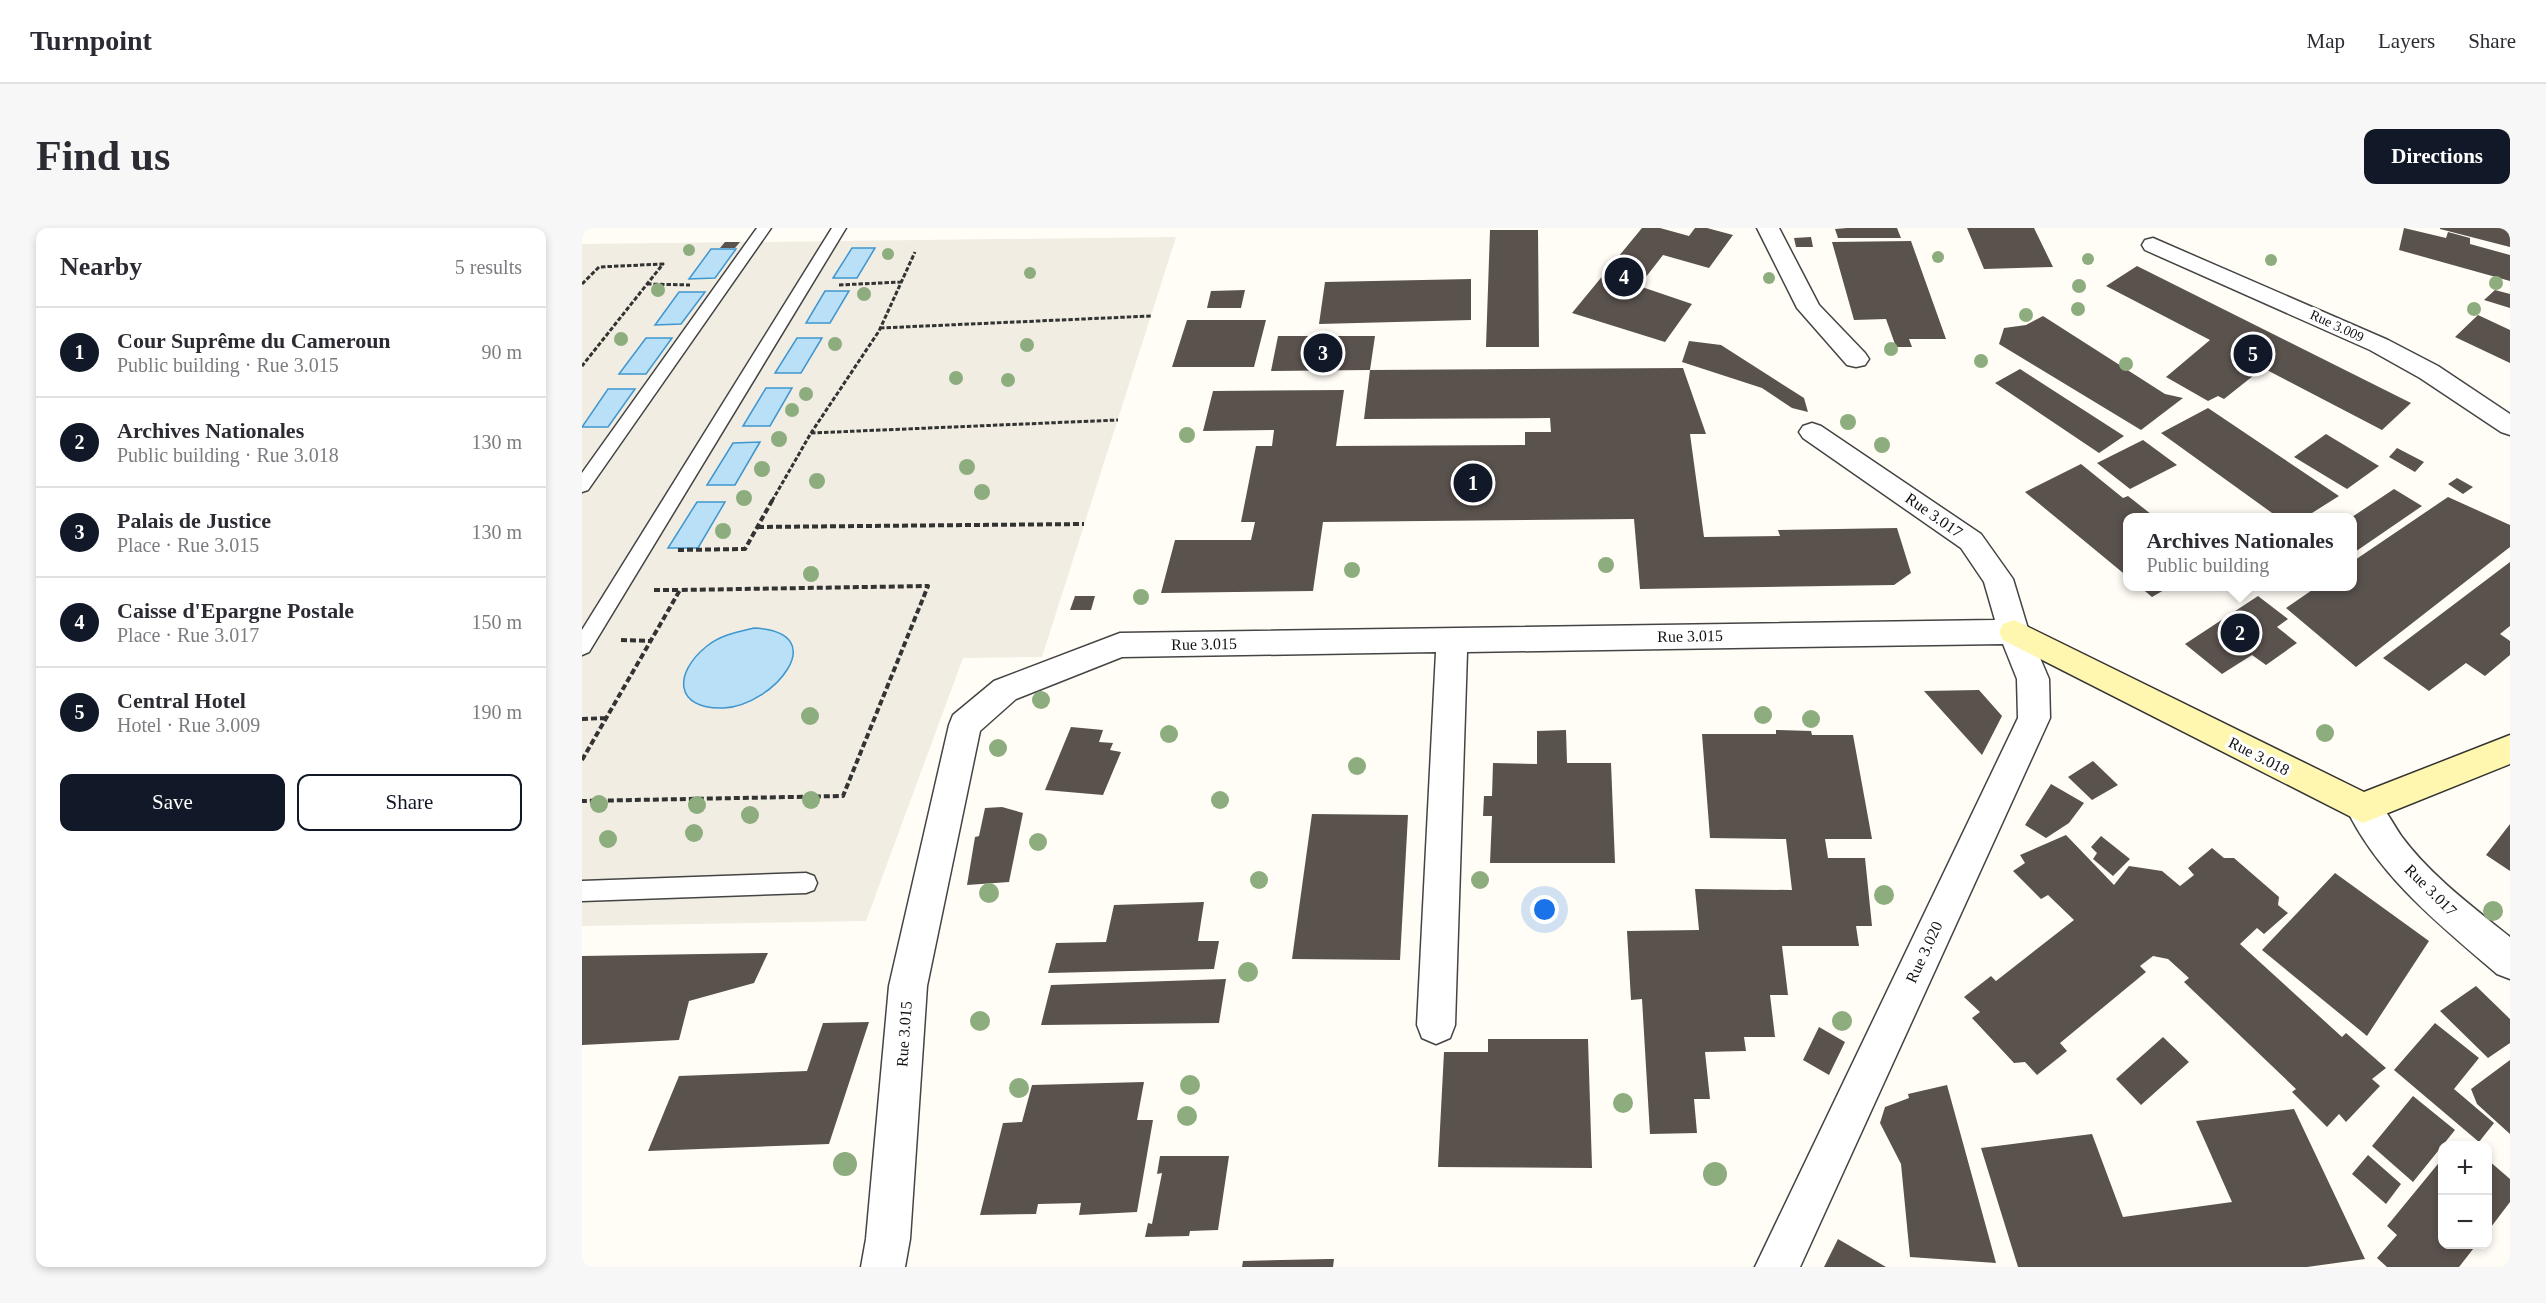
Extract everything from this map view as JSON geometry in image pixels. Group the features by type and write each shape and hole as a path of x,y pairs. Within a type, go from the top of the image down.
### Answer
{"street":[{"path":"1768,228 1809,308 1856,359"},
{"name":"Rue 3.009","path":"2153,245 2379,345 2429,372 2510,426"},
{"name":"Rue 3.017","path":"1812,432 1971,541 1998,579 2014,632"},
{"name":"Rue 3.015","path":"883,1267 888,1239 908,986 965,725 1005,690 1120,645 2014,632"},
{"name":"Rue 3.018","path":"2014,632 2363,808"},
{"name":"Rue 3.020","path":"1777,1267 2034,718 2033,679 2014,632"},
{"path":"1436,1025 1452,639"},
{"path":"2363,808 2510,748"},
{"name":"Rue 3.017","path":"2363,808 2391,850 2433,896 2510,962"}],"lane":[{"path":"582,486 764,228"},
{"path":"582,647 839,228"},
{"path":"582,891 806,884"}],"path":[{"path":"641,551 745,549 811,433 880,328 915,252"},
{"path":"582,284 599,267 663,264 582,366"},
{"path":"805,286 901,282"},
{"path":"880,328 1151,316"},
{"path":"811,433 1118,420"},
{"path":"758,527 1084,524"},
{"path":"582,760 680,590 928,586 843,796 582,801"},
{"path":"582,719 607,717"}],"shaded area":[{"path":"1176,237 1042,657 963,658 866,921 582,926 582,244"}],"water":[{"path":"852,248 875,248 857,278 833,278"},
{"path":"711,249 736,249 715,278 689,279"},
{"path":"825,291 849,291 830,323 806,323"},
{"path":"679,292 705,292 681,324 655,325"},
{"path":"646,338 672,338 646,374 619,374"},
{"path":"797,338 822,338 801,373 775,373"},
{"path":"766,388 792,388 770,426 743,426"},
{"path":"608,389 635,389 608,427 582,427"},
{"path":"760,442 735,485 707,485 733,443"},
{"path":"697,502 725,502 698,548 668,548"},
{"path":"754,628 778,633 790,642 793,655 788,669 761,695 743,704 724,708 695,703 684,688 684,678 696,656 718,639"}],"building":[{"path":"1642,228 1660,228 1689,236 1695,228 1707,228 1733,235 1709,268 1663,255 1639,286 1692,304 1665,342 1572,313"},
{"path":"1897,228 1901,238 1838,238 1835,229"},
{"path":"1967,228 2034,228 2053,267 1984,269"},
{"path":"2404,228 2446,238 2448,232 2470,238 2470,244 2510,255 2510,281 2399,250"},
{"path":"2510,228 2510,247 2440,229"},
{"path":"1490,230 1538,230 1539,347 1486,347"},
{"path":"1811,237 1813,247 1796,247 1794,238"},
{"path":"1911,241 1946,339 1909,339 1912,347 1896,347 1886,319 1854,320 1832,242"},
{"path":"725,242 740,242 735,248 720,248"},
{"path":"2137,266 2411,403 2382,430 2263,368 2224,399 2218,396 2208,401 2166,377 2210,340 2106,286"},
{"path":"1471,279 1471,320 1319,324 1325,282"},
{"path":"1245,290 1241,308 1207,308 1211,291"},
{"path":"2495,290 2510,294 2510,308 2484,300"},
{"path":"2478,315 2510,330 2510,363 2455,337"},
{"path":"2043,316 2165,394 2183,398 2141,430 1999,344 2004,328 2026,325"},
{"path":"1187,320 1266,320 1254,367 1172,367"},
{"path":"1278,336 1375,336 1370,370 1271,371"},
{"path":"1689,341 1721,345 1804,398 1808,412 1792,408 1762,388 1682,362"},
{"path":"1683,368 1706,434 1690,434 1704,537 1780,536 1778,530 1897,528 1911,573 1894,585 1640,589 1634,519 1323,522 1313,591 1161,593 1175,540 1251,540 1255,522 1241,522 1256,446 1272,446 1274,430 1203,431 1213,391 1344,390 1336,446 1525,445 1525,432 1551,432 1550,418 1364,419 1370,370"},
{"path":"2020,369 2124,436 2099,453 1995,383"},
{"path":"2208,408 2339,496 2312,513 2272,513 2161,433"},
{"path":"2326,434 2379,466 2347,489 2294,457"},
{"path":"2143,440 2177,465 2130,489 2097,463"},
{"path":"2397,448 2424,462 2415,472 2389,457"},
{"path":"2081,464 2123,498 2128,496 2150,513 2123,513 2123,573 2025,492"},
{"path":"2457,478 2473,487 2463,494 2448,484"},
{"path":"2394,489 2422,506 2357,551 2357,514"},
{"path":"2448,497 2510,525 2510,547 2356,667 2286,608 2311,591 2357,591 2357,559"},
{"path":"2510,562 2510,626 2500,634 2510,641 2510,655 2485,676 2466,663 2429,691 2383,658"},
{"path":"2145,591 2162,591 2152,597"},
{"path":"1075,596 1095,596 1091,610 1070,610"},
{"path":"2258,596 2288,619 2277,627 2297,643 2266,665 2252,655 2222,674 2185,644"},
{"path":"1979,690 2002,716 1982,755 1924,691"},
{"path":"1071,727 1103,730 1099,742 1113,743 1110,750 1121,752 1103,795 1045,790"},
{"path":"1566,730 1567,763 1611,763 1615,863 1490,863 1492,816 1483,816 1484,796 1492,796 1493,763 1537,764 1537,731"},
{"path":"1776,730 1811,731 1812,735 1853,735 1872,839 1825,839 1828,858 1865,858 1872,926 1856,926 1859,946 1782,946 1788,995 1770,995 1775,1037 1744,1037 1746,1051 1705,1052 1710,1099 1694,1099 1697,1133 1650,1134 1642,999 1631,1000 1627,931 1699,930 1695,889 1792,890 1786,839 1710,838 1702,734 1776,734"},
{"path":"2093,761 2118,785 2092,800 2068,777"},
{"path":"2051,784 2084,803 2069,823 2046,838 2025,825"},
{"path":"1002,807 1023,813 1009,882 967,885 975,837 979,836 985,808"},
{"path":"1312,814 1408,815 1400,960 1292,959"},
{"path":"2510,824 2510,871 2486,855"},
{"path":"2066,835 2114,885 2129,866 2162,871 2180,886 2194,875 2188,868 2212,848 2224,858 2234,858 2279,897 2278,905 2288,913 2264,934 2257,928 2240,944 2342,1037 2346,1033 2386,1068 2372,1079 2380,1086 2346,1122 2339,1114 2327,1127 2292,1092 2296,1089 2184,982 2189,978 2168,959 2153,956 2140,966 2146,972 2060,1043 2067,1051 2037,1075 2025,1062 2014,1063 1972,1018 1980,1012 1964,997 1991,976 1996,981 2074,920 2048,895 2041,899 2013,871 2025,863 2020,855"},
{"path":"2101,836 2130,859 2113,876 2093,859 2097,853 2091,847"},
{"path":"2335,873 2429,941 2367,1036 2262,950"},
{"path":"1204,902 1198,941 1219,941 1214,969 1048,973 1056,943 1106,942 1114,905"},
{"path":"768,953 754,983 689,1001 679,1040 582,1045 582,956"},
{"path":"1226,979 1219,1023 1041,1025 1051,985"},
{"path":"2476,986 2510,1019 2510,1043 2488,1058 2440,1011"},
{"path":"869,1022 829,1144 648,1151 679,1076 807,1071 823,1023"},
{"path":"2435,1023 2479,1058 2454,1089 2494,1123 2478,1141 2394,1070"},
{"path":"1819,1027 1845,1042 1829,1075 1803,1060"},
{"path":"2163,1037 2189,1062 2141,1105 2116,1079"},
{"path":"1488,1039 1588,1039 1592,1168 1438,1167 1444,1052 1488,1052"},
{"path":"2510,1060 2510,1134 2477,1104 2471,1089"},
{"path":"1144,1082 1137,1120 1153,1120 1137,1212 1079,1215 1081,1203 1038,1204 1036,1214 980,1215 1003,1123 1022,1122 1032,1085"},
{"path":"1947,1085 1996,1263 1910,1257 1901,1164 1880,1123 1885,1107 1909,1098 1908,1094"},
{"path":"2413,1096 2455,1130 2446,1141 2438,1141 2438,1151 2413,1182 2372,1146"},
{"path":"2294,1109 2365,1259 2307,1267 2018,1267 1981,1148 2092,1134 2123,1217 2232,1202 2196,1121"},
{"path":"2368,1155 2401,1184 2386,1204 2352,1174"},
{"path":"1160,1156 1229,1156 1218,1230 1190,1231 1189,1236 1145,1237 1148,1223 1152,1224 1162,1173 1157,1174"},
{"path":"2492,1163 2510,1179 2510,1202 2492,1226"},
{"path":"2438,1164 2438,1249 2473,1249 2459,1267 2387,1267 2377,1258 2397,1235 2387,1226"},
{"path":"1838,1239 1886,1267 1824,1267"},
{"path":"1334,1259 1333,1267 1242,1267 1243,1261"}],"place":[{"name":"Caisse d'Epargne Postale","path":"1624,277"},
{"name":"Palais de Justice","path":"1323,353"},
{"name":"Central Hotel","path":"2253,354"},
{"name":"Cour Suprême du Cameroun","path":"1473,483"},
{"name":"Archives Nationales","path":"2240,633"}]}
